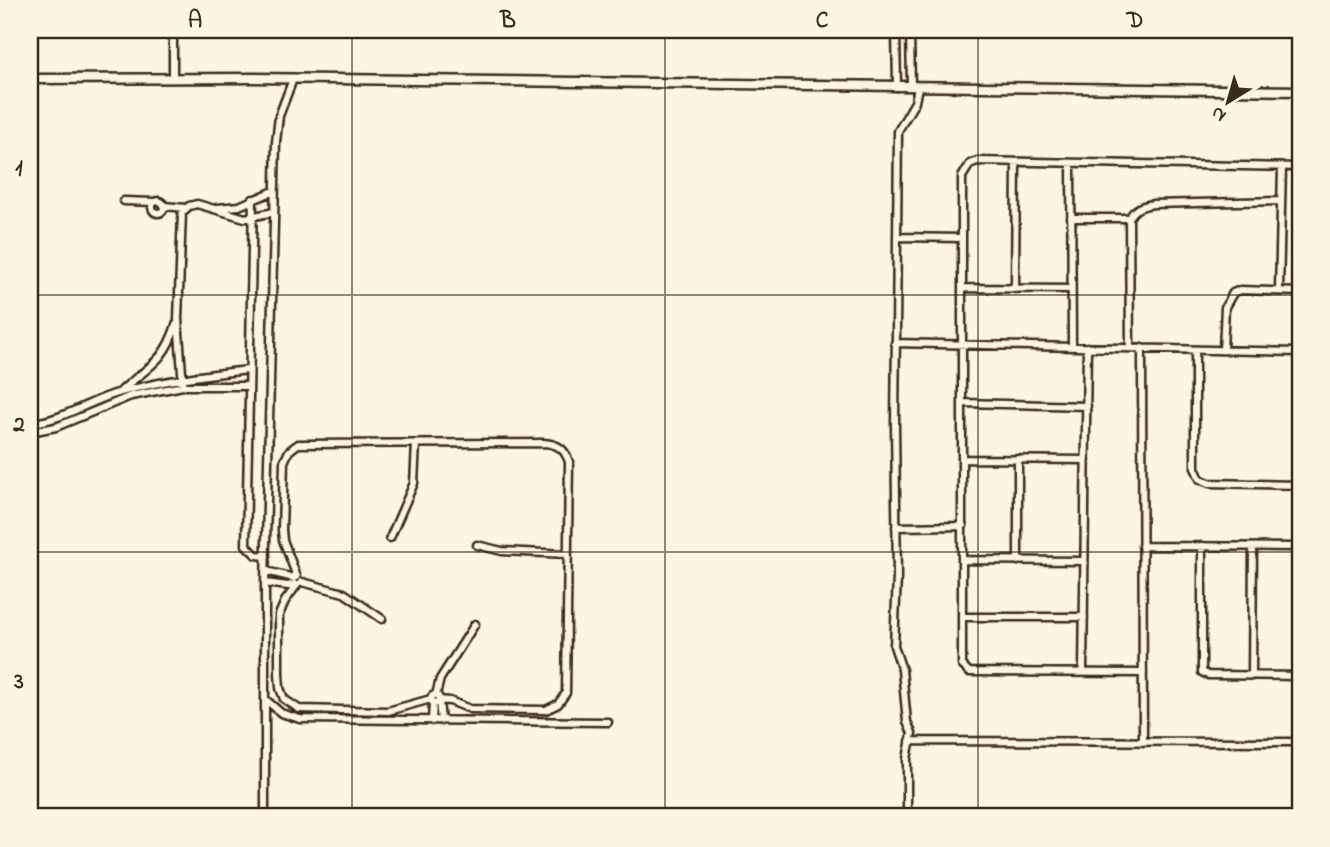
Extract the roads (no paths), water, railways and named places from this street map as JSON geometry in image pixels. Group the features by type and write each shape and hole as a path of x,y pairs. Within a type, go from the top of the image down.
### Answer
{"street":[{"path":"173,30 173,79"},
{"path":"896,30 897,87"},
{"path":"907,817 907,759 912,733 907,722 903,674 894,646 897,577 895,342 898,131 915,102 910,30"},
{"path":"30,79 293,79 1300,91"},
{"path":"265,817 265,583 274,191 279,116 293,79"},
{"path":"1143,673 966,670 962,665 962,177 965,170 977,161 1300,167"},
{"path":"1015,289 1016,162"},
{"path":"1071,163 1072,347"},
{"path":"1279,291 1282,167"},
{"path":"215,208 239,206 274,191"},
{"path":"253,199 246,545 256,555 266,556"},
{"path":"124,201 154,202 152,208 157,214 162,212 164,206 186,208 197,204 240,218 274,212"},
{"path":"1130,348 1129,218 1134,211 1153,204 1281,201"},
{"path":"183,386 178,319 181,217 186,208"},
{"path":"1071,218 1129,218"},
{"path":"897,237 962,238"},
{"path":"962,288 1071,289"},
{"path":"1223,350 1225,307 1231,295 1240,290 1300,292"},
{"path":"121,392 157,360 172,337 178,319"},
{"path":"895,342 1300,352"},
{"path":"1083,673 1087,347"},
{"path":"1142,348 1143,742"},
{"path":"1195,349 1195,468 1200,480 1209,483 1300,485"},
{"path":"30,424 64,415 121,392 182,377 248,370"},
{"path":"30,432 56,428 131,396 183,386 249,386"},
{"path":"962,403 1087,407"},
{"path":"304,443 544,443 558,446 569,462 568,687 563,699 546,710 470,709 450,701 436,700 388,712 299,709 288,704 279,688 279,615 297,581 285,548 282,530 284,462 289,451 304,443"},
{"path":"390,538 414,483 416,444"},
{"path":"962,458 1086,460"},
{"path":"1018,459 1018,561"},
{"path":"895,527 963,526"},
{"path":"477,545 502,551 567,554"},
{"path":"1142,546 1300,547"},
{"path":"1202,546 1202,672 1208,675 1300,676"},
{"path":"1252,676 1253,547"},
{"path":"962,560 1084,561"},
{"path":"266,571 344,593 382,619"},
{"path":"265,583 288,586 297,581"},
{"path":"962,617 1084,618"},
{"path":"432,721 440,678 475,624"},
{"path":"265,699 281,713 300,719 608,723"},
{"path":"436,700 441,721"},
{"path":"911,741 1300,742"}]}
